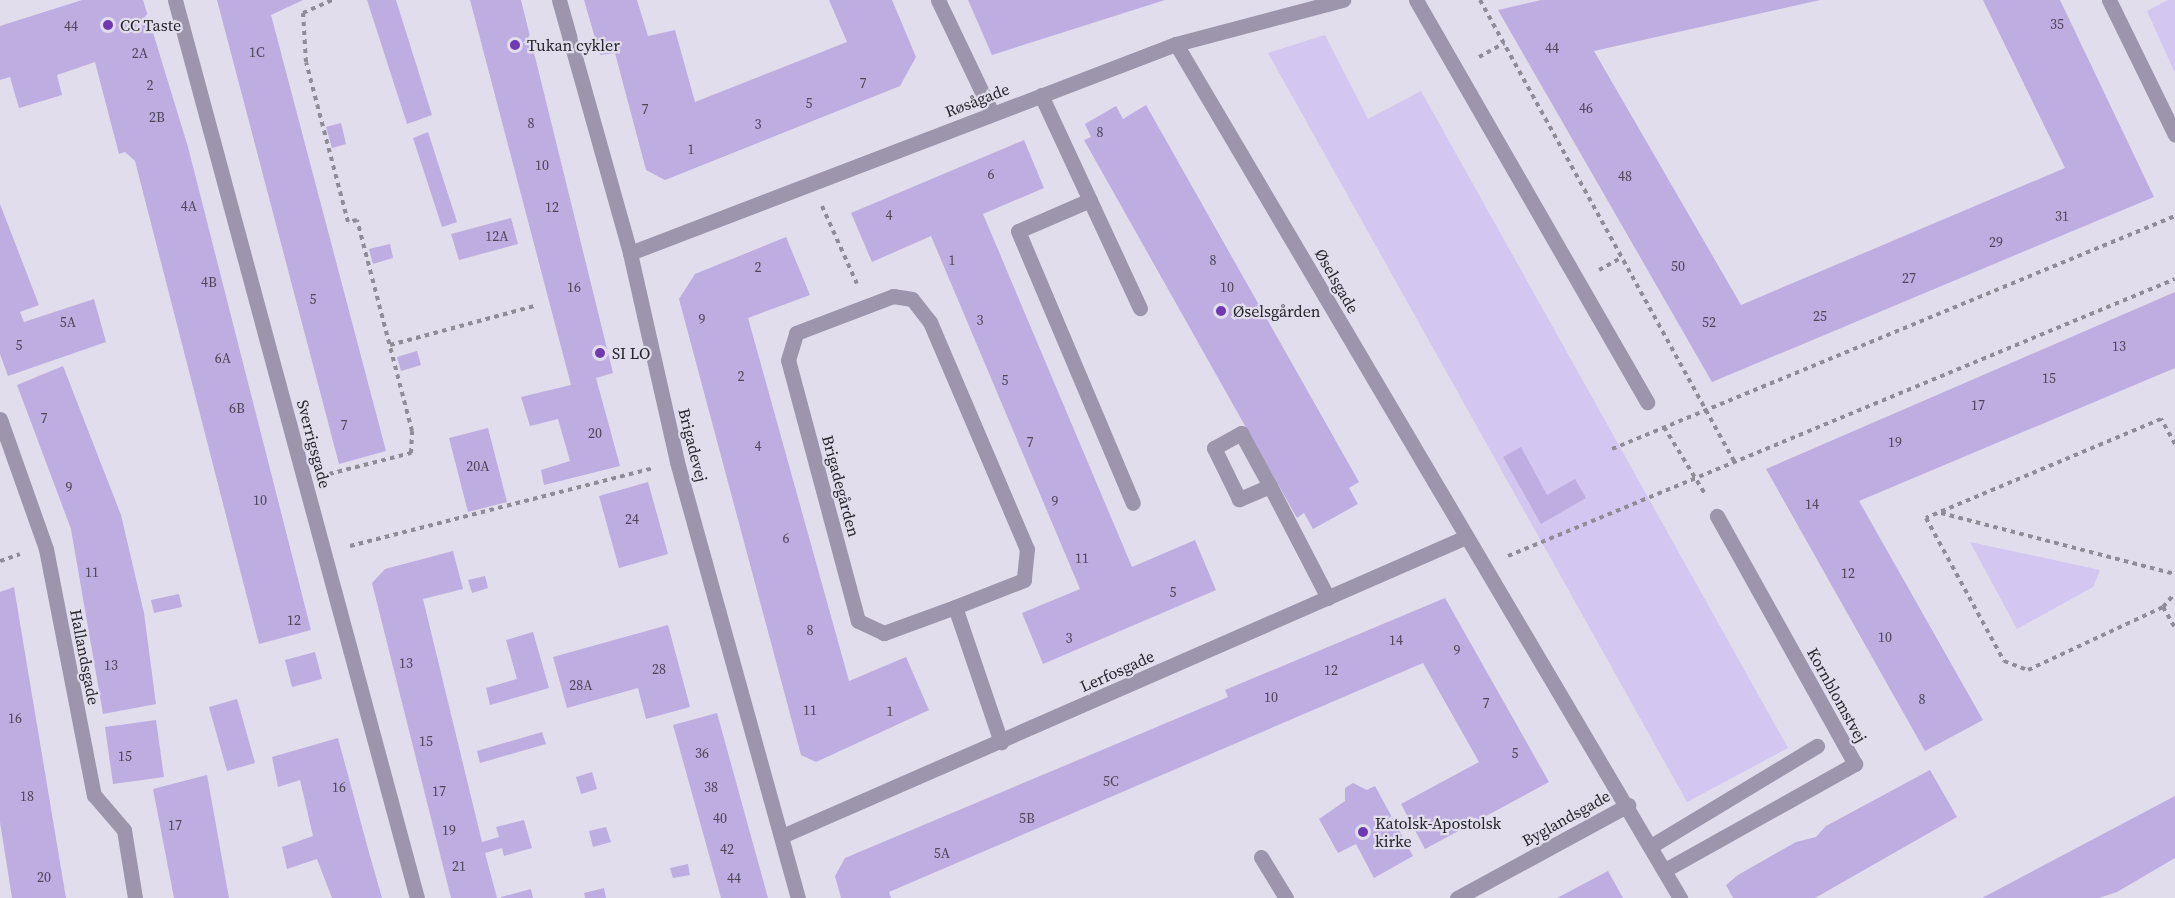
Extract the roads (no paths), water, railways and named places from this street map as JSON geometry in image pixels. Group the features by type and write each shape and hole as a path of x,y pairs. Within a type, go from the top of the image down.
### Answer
{"street":[{"name":"Sverrigsgade","path":"175,0 417,898"},
{"name":"Brigadevej","path":"559,0 630,252 677,462 798,898"},
{"path":"938,0 992,113"},
{"name":"Røsågade","path":"630,252 1176,44 1343,0"},
{"path":"1416,0 1647,402"},
{"path":"2109,0 2175,135"},
{"name":"Øselsgade","path":"1176,44 1466,537"},
{"path":"1041,95 1140,308"},
{"path":"1090,200 1018,231 1133,503"},
{"name":"Brigadegården","path":"893,296 912,299 930,322 1027,549 1024,580 955,607 884,633 858,621 788,360 796,333 866,304 893,296"},
{"name":"Hallandsgade","path":"0,419 46,549 94,795 124,831 135,898"},
{"path":"1270,486 1328,598"},
{"name":"Kornblomstvej","path":"1665,870 1855,764 1717,516"},
{"path":"1466,537 1486,566 1628,805 1680,898"},
{"name":"Lerfosgade","path":"782,836 1466,537"},
{"path":"955,607 1001,742"},
{"path":"1651,846 1817,746"},
{"name":"Byglandsgade","path":"1457,898 1628,805"},
{"path":"1261,857 1286,898"}],"place":[{"name":"CC Taste","path":"108,25"},
{"name":"Tukan cykler","path":"515,45"},
{"name":"Øselsgården","path":"1221,311"},
{"name":"SI LO","path":"600,353"},
{"name":"Katolsk-Apostolsk kirke","path":"1363,832"}]}
